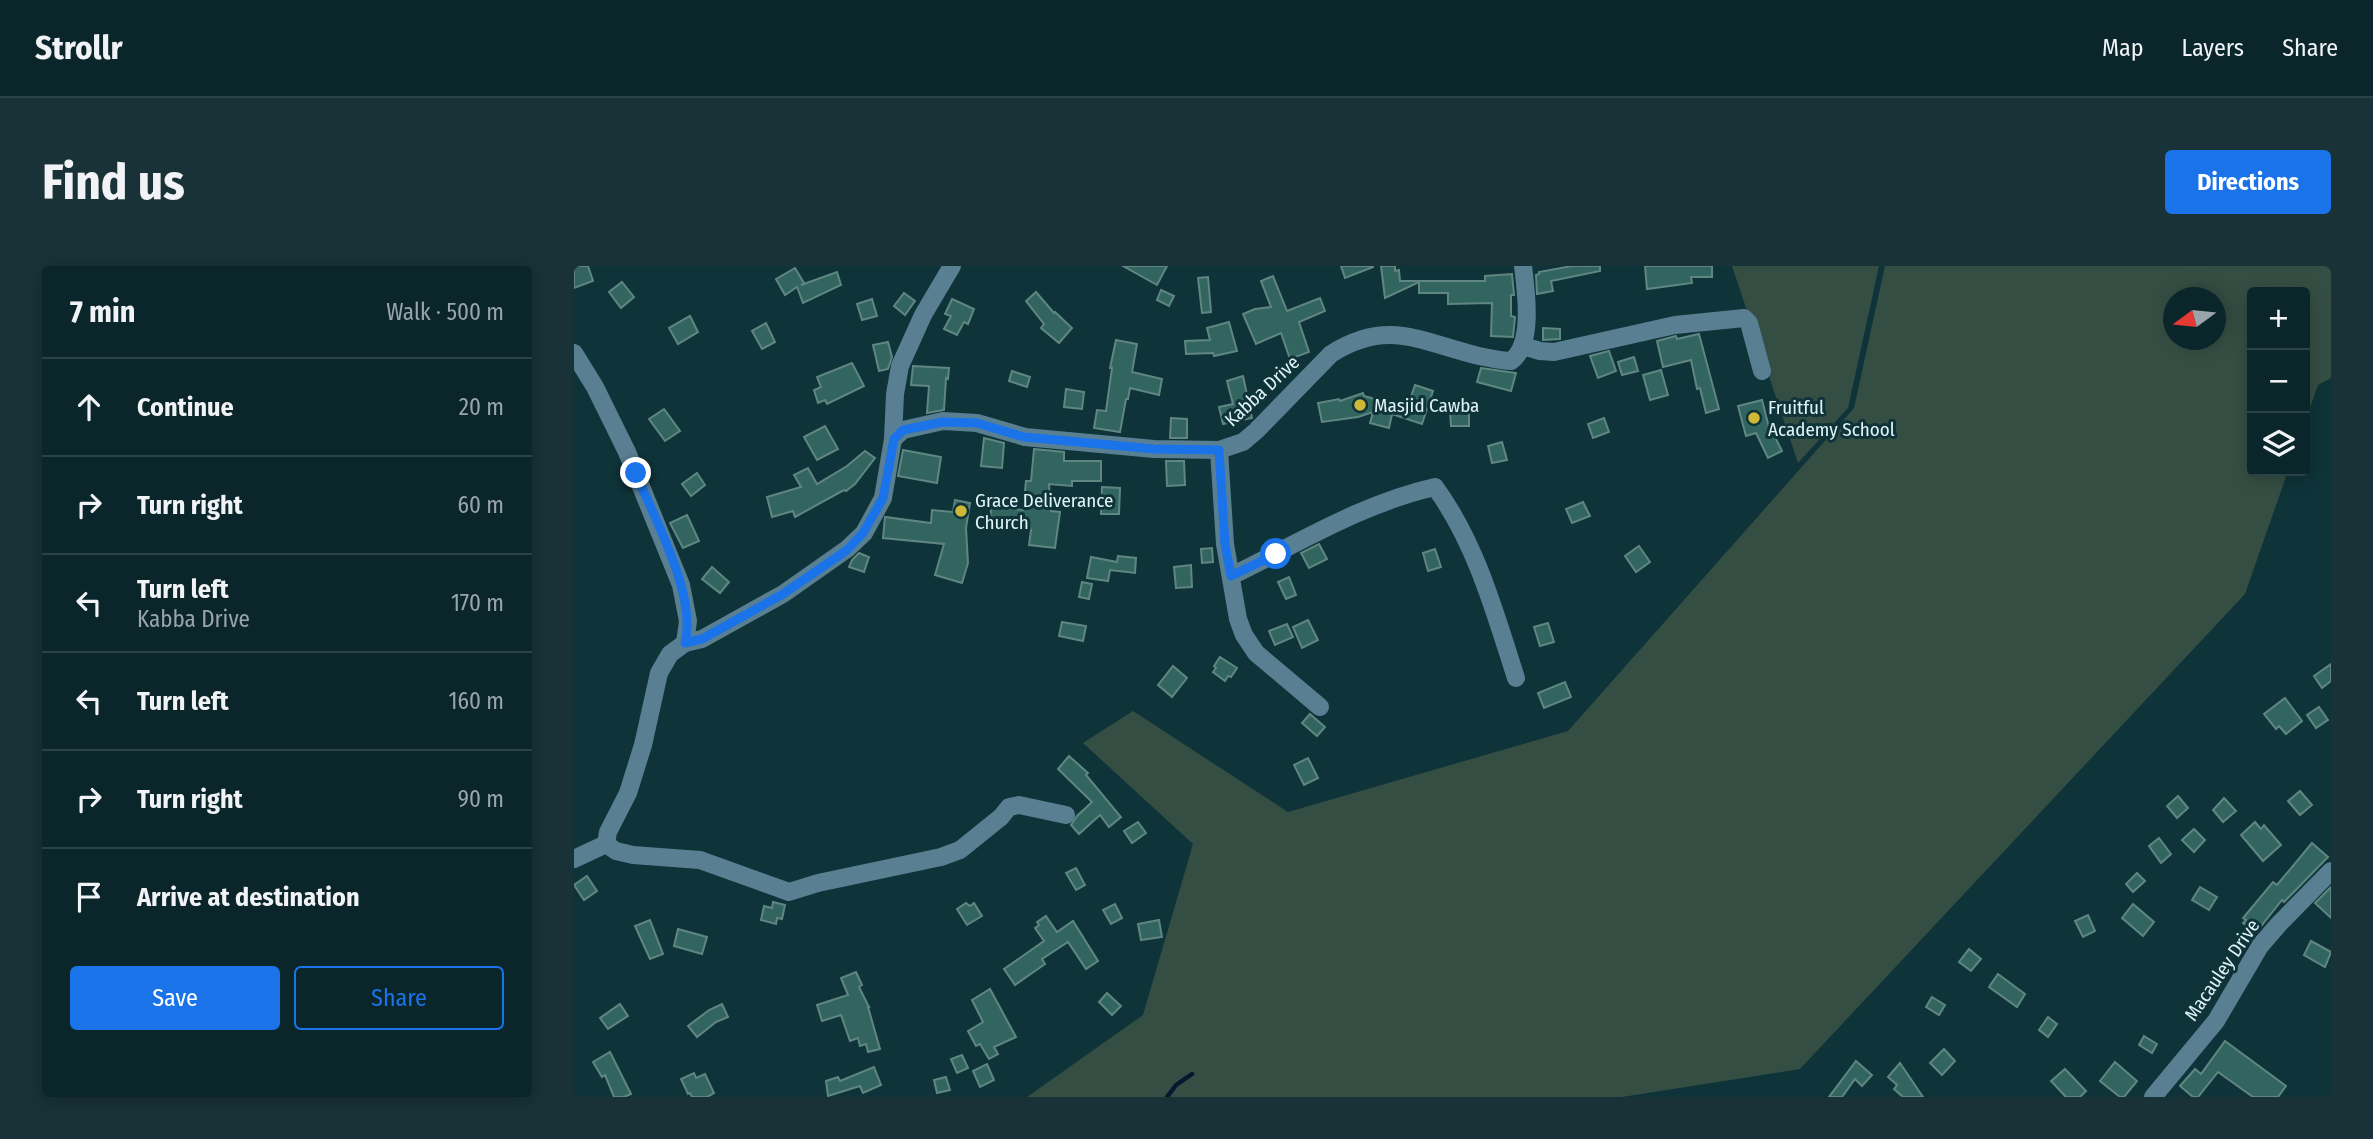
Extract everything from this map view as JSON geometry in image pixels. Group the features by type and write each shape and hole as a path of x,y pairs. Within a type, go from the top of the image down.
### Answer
{"street":[{"path":"606,844 608,832 628,793 643,746 659,673 670,654 685,643 702,639 783,594 847,550 863,533 883,498 894,439 895,394 900,366 923,315 952,266"},
{"path":"1523,266 1528,298 1523,346 1554,352 1675,325 1744,318 1749,323 1762,371"},
{"name":"Kabba Drive","path":"894,439 903,430 943,422 977,423 1024,437 1154,449 1219,450 1243,442 1331,354 1346,344 1385,334 1407,335 1503,361 1511,361 1518,356 1523,346"},
{"path":"574,353 627,452 681,585 688,621 685,643"},
{"path":"1219,450 1225,544 1238,619 1244,635 1256,653 1320,707"},
{"path":"1231,576 1347,518 1383,503 1435,487 1464,535 1482,578 1516,678"},
{"path":"606,844 616,851 633,855 700,860 789,892 818,883 941,857 960,850 1001,817 1009,807 1019,804 1066,815"},
{"path":"574,859 606,844"},
{"name":"Macauley Drive","path":"2153,1097 2216,1021 2260,946 2331,871"}],"green space":[{"path":"1732,266 1879,266 1848,408 1798,463"},
{"path":"1885,266 2331,266 2331,378 2318,385 2310,408 2310,287 2247,287 2247,476 2286,476 2245,594 1800,1069 1622,1097 1027,1097 1143,1015 1193,844 1083,743 1133,711 1288,812 1568,731 1854,408"}],"building":[{"path":"574,266 588,266 593,281 574,288"},
{"path":"1123,266 1167,266 1157,285"},
{"path":"1341,266 1373,266 1373,267 1345,278"},
{"path":"1381,266 1395,266 1395,271 1399,270 1400,281 1485,281 1485,276 1512,274 1514,295 1511,295 1511,316 1515,317 1513,337 1491,336 1492,303 1448,304 1448,293 1419,293 1419,282 1385,298"},
{"path":"1572,266 1600,266 1600,271 1551,281 1553,291 1537,294 1536,275 1539,272"},
{"path":"1645,266 1712,266 1712,277 1691,277 1692,283 1647,289"},
{"path":"795,268 804,283 801,285 837,272 841,285 803,303 797,287 785,295 776,279"},
{"path":"1273,276 1287,311 1320,298 1325,311 1299,322 1309,352 1290,359 1281,333 1256,344 1243,314 1271,307 1261,281"},
{"path":"1208,277 1211,312 1202,313 1198,278"},
{"path":"622,282 634,297 621,308 609,292"},
{"path":"1161,290 1174,296 1169,306 1157,300"},
{"path":"1036,292 1054,313 1072,328 1059,343 1041,328 1044,324 1026,301"},
{"path":"904,293 915,301 905,315 894,306"},
{"path":"872,299 877,316 862,320 857,304"},
{"path":"952,299 974,309 968,324 964,322 957,335 944,329 951,316 945,314"},
{"path":"690,316 698,332 678,344 669,328"},
{"path":"1229,322 1237,351 1214,356 1213,353 1186,354 1185,341 1210,340 1207,328"},
{"path":"766,323 775,342 762,349 752,331"},
{"path":"1543,328 1560,329 1560,339 1543,340"},
{"path":"1699,334 1719,409 1706,413 1700,388 1697,389 1691,360 1663,367 1657,341"},
{"path":"1116,340 1137,344 1132,372 1162,379 1159,395 1130,388 1120,432 1094,428 1097,410 1106,411"},
{"path":"888,342 892,357 888,369 879,371 873,345"},
{"path":"1609,351 1616,371 1598,378 1590,356"},
{"path":"1634,357 1638,371 1622,375 1618,362"},
{"path":"852,363 864,386 827,404 825,400 818,403 814,390 821,387 817,377"},
{"path":"913,366 949,368 944,410 927,413 929,386 911,385"},
{"path":"1481,368 1516,373 1511,391 1477,382"},
{"path":"1661,370 1668,395 1650,400 1643,375"},
{"path":"1012,371 1030,377 1027,387 1009,381"},
{"path":"1243,376 1252,418 1223,424 1219,407 1233,404 1227,381"},
{"path":"1415,385 1433,391 1422,424 1392,414 1389,428 1370,423 1373,412 1322,422 1318,403 1340,401 1363,393 1364,396 1407,408"},
{"path":"1066,389 1084,392 1082,409 1064,407"},
{"name":"Fruitful Academy School","path":"1762,400 1771,435 1773,433 1782,451 1768,458 1756,433 1746,436 1738,406"},
{"path":"664,409 680,431 665,441 649,419"},
{"path":"1469,410 1469,426 1451,426 1450,411"},
{"path":"1171,418 1187,419 1187,438 1170,438"},
{"path":"1604,418 1609,432 1593,438 1588,424"},
{"path":"825,426 838,449 817,460 804,437"},
{"path":"984,438 1004,443 1002,468 981,466"},
{"path":"1502,442 1507,460 1492,463 1488,446"},
{"path":"1034,449 1064,452 1064,461 1101,461 1101,481 1072,481 1072,486 1049,484 1051,511 1060,512 1055,548 1029,545 1031,530 990,527 991,507 1023,510 1026,481 1031,481"},
{"path":"903,450 941,457 937,483 898,476"},
{"path":"865,451 875,458 855,484 846,491 795,517 793,511 772,517 767,497 801,487 794,475 808,468 817,484 847,466"},
{"path":"1166,461 1184,461 1185,485 1167,486"},
{"path":"697,473 705,485 691,496 682,484"},
{"path":"1102,487 1120,488 1119,514 1101,514"},
{"path":"955,500 970,503 966,528 968,563 962,583 935,575 944,544 883,538 885,517 931,523 932,510 953,512"},
{"path":"1583,502 1590,516 1572,523 1566,509"},
{"path":"687,515 699,541 683,548 670,523"},
{"path":"1319,544 1327,559 1309,568 1301,553"},
{"path":"1639,546 1650,562 1636,572 1625,556"},
{"path":"1212,548 1213,562 1202,563 1201,549"},
{"path":"1435,549 1441,567 1428,571 1423,553"},
{"path":"859,553 869,557 864,572 849,567"},
{"path":"1118,556 1136,558 1135,573 1110,570 1108,581 1087,578 1091,557 1117,562"},
{"path":"1191,565 1192,587 1176,588 1174,567"},
{"path":"712,567 729,582 720,593 702,579"},
{"path":"1289,577 1296,595 1286,599 1278,582"},
{"path":"1082,582 1092,584 1089,599 1079,597"},
{"path":"1308,620 1318,640 1302,648 1293,627"},
{"path":"1062,622 1086,626 1083,641 1059,636"},
{"path":"1548,623 1554,642 1540,646 1534,627"},
{"path":"1287,624 1293,637 1275,645 1269,631"},
{"path":"1220,657 1237,668 1225,681 1213,672"},
{"path":"2331,664 2331,681 2322,688 2314,676"},
{"path":"1173,666 1187,678 1172,697 1158,685"},
{"path":"1565,682 1571,697 1544,708 1538,693"},
{"path":"2285,698 2302,721 2286,734 2279,726 2276,729 2264,714"},
{"path":"2319,707 2328,720 2316,728 2307,715"},
{"path":"1310,714 1325,727 1317,736 1302,723"},
{"path":"1069,756 1088,773 1086,775 1121,817 1109,827 1100,815 1079,834 1071,825 1092,802 1058,769"},
{"path":"1308,758 1318,778 1304,785 1294,765"},
{"path":"2300,791 2312,805 2300,815 2288,801"},
{"path":"2178,796 2188,808 2177,818 2167,806"},
{"path":"2224,798 2236,811 2223,822 2213,810"},
{"path":"1138,822 1146,833 1132,843 1124,831"},
{"path":"2255,822 2261,829 2264,825 2281,845 2263,861 2241,835"},
{"path":"2194,829 2205,840 2194,852 2182,840"},
{"path":"2159,838 2171,854 2161,863 2149,846"},
{"path":"2312,843 2328,857 2284,902 2282,900 2258,930 2256,928 2253,932 2243,923 2246,920 2243,918 2273,882 2277,885"},
{"path":"1076,868 1085,885 1076,890 1066,873"},
{"path":"2137,873 2145,881 2133,892 2126,884"},
{"path":"587,876 597,891 584,900 574,885"},
{"path":"2200,887 2217,897 2209,910 2192,900"},
{"path":"2331,887 2331,918 2315,903"},
{"path":"773,902 785,905 782,919 777,918 776,924 761,920 764,906 772,908"},
{"path":"966,903 970,906 974,903 982,916 967,925 957,909"},
{"path":"1115,904 1122,918 1111,924 1103,910"},
{"path":"2133,904 2154,922 2143,936 2122,918"},
{"path":"2088,915 2095,931 2083,937 2075,921"},
{"path":"1046,916 1057,932 1073,921 1098,961 1086,969 1068,942 1042,959 1045,964 1015,985 1004,969 1044,941 1035,928 1039,925 1037,922"},
{"path":"650,920 663,954 650,959 635,926"},
{"path":"1159,920 1162,937 1141,940 1138,924"},
{"path":"678,929 707,937 702,954 674,946"},
{"path":"2311,941 2331,952 2325,967 2304,955"},
{"path":"1969,949 1981,959 1971,971 1959,962"},
{"path":"856,972 880,1049 868,1052 866,1044 860,1046 858,1038 850,1041 841,1015 822,1021 817,1005 848,995 841,978"},
{"path":"1998,974 2025,994 2017,1007 1989,987"},
{"path":"990,989 1016,1037 994,1047 998,1054 989,1059 980,1044 976,1046 968,1031 983,1022 972,1000"},
{"path":"1107,993 1121,1006 1112,1015 1099,1002"},
{"path":"1932,997 1945,1005 1939,1015 1926,1007"},
{"path":"620,1004 628,1016 608,1029 600,1018"},
{"path":"722,1004 728,1017 716,1022 697,1037 688,1026"},
{"path":"2048,1017 2057,1024 2048,1037 2039,1030"},
{"path":"2144,1036 2157,1044 2152,1053 2139,1045"},
{"path":"2225,1041 2286,1086 2278,1097 2253,1097 2218,1072 2198,1097 2193,1097 2180,1086 2195,1069 2201,1074"},
{"path":"1944,1049 1955,1061 1942,1075 1930,1063"},
{"path":"610,1052 631,1094 624,1097 614,1097 605,1075 602,1077 593,1062"},
{"path":"962,1055 968,1068 957,1073 951,1059"},
{"path":"1856,1061 1872,1075 1862,1086 1855,1079 1842,1097 1829,1097"},
{"path":"2115,1062 2137,1081 2124,1097 2120,1097 2100,1081"},
{"path":"1900,1063 1923,1097 1903,1097 1894,1089 1897,1085 1888,1077"},
{"path":"987,1064 994,1080 980,1087 973,1071"},
{"path":"874,1067 881,1085 863,1093 860,1086 828,1096 826,1081 838,1077 840,1081"},
{"path":"2065,1069 2086,1091 2080,1097 2066,1097 2051,1081"},
{"path":"694,1073 696,1078 705,1074 714,1093 707,1097 692,1097 688,1094 681,1079"},
{"path":"946,1077 950,1090 937,1093 934,1080"}],"waterway":[{"path":"1167,1097 1176,1085 1192,1074"}],"place":[{"name":"Masjid Cawba","path":"1360,405"},
{"name":"Fruitful Academy School","path":"1754,418"},
{"name":"Grace Deliverance Church","path":"961,511"}],"route":[{"path":"636,473 681,585 688,621 685,643 702,639 783,594 847,550 863,533 883,498 894,439 903,430 943,422 977,423 1024,437 1154,449 1219,450 1225,544 1231,576 1276,554"}]}
